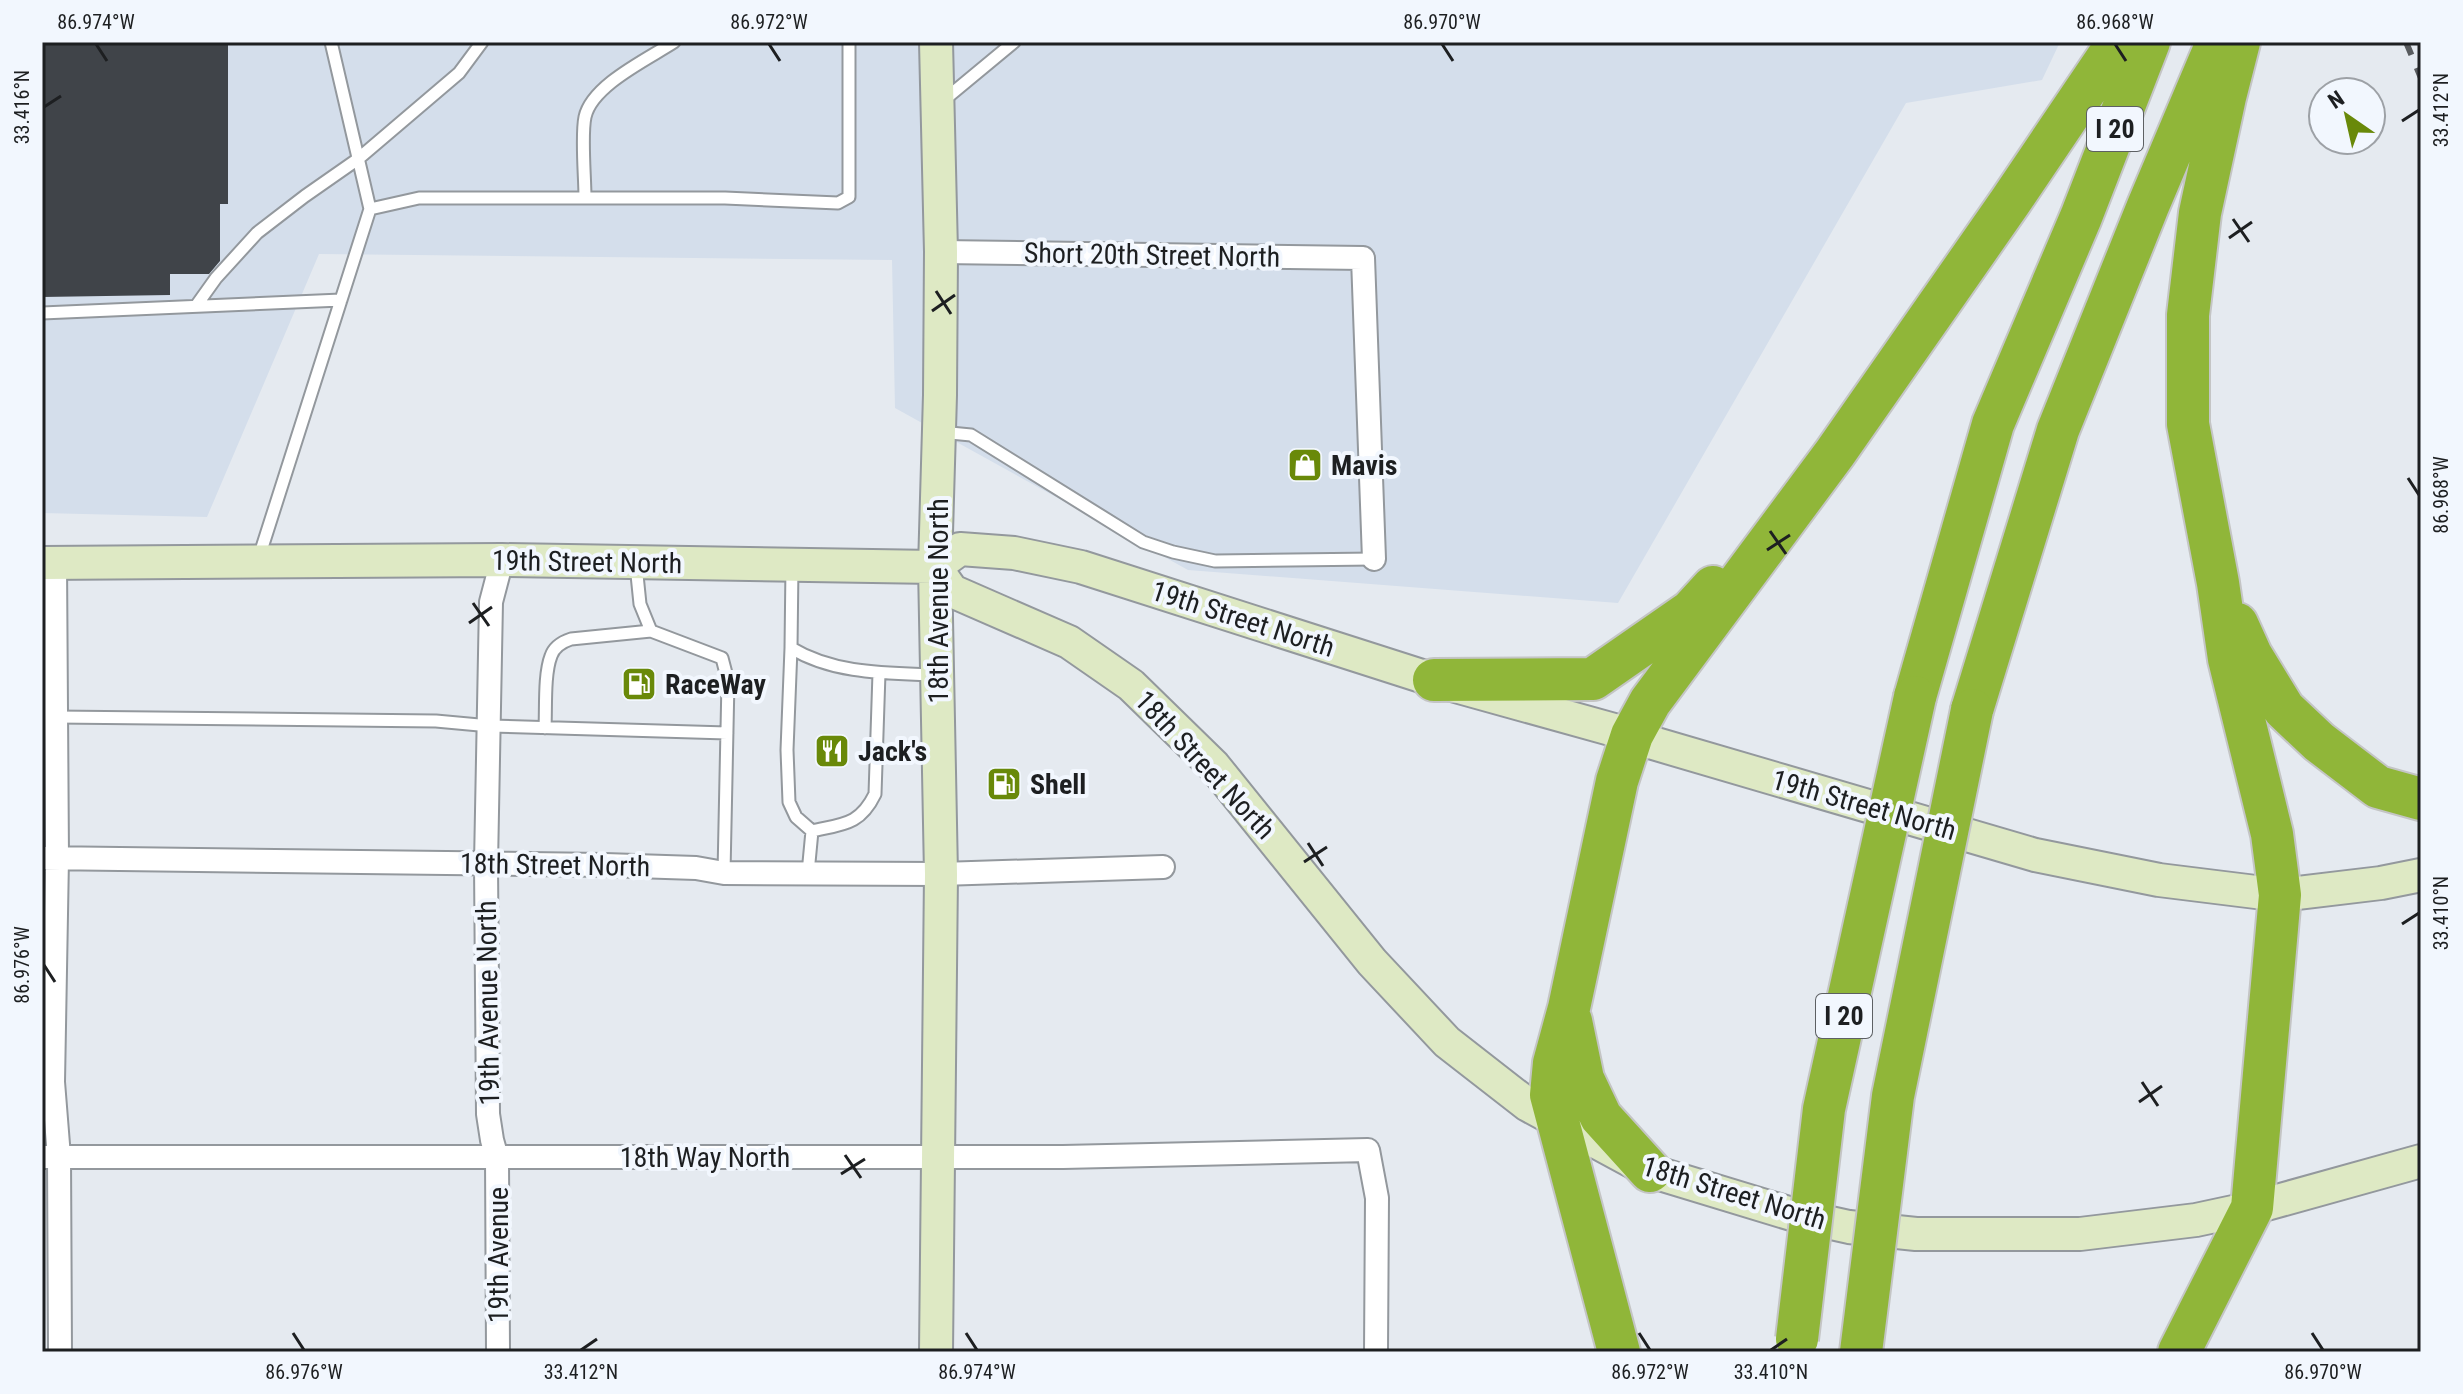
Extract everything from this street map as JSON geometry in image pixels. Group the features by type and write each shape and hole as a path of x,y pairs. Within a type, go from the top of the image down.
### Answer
{"highway":[{"path":"1619,1352 1551,1095 1554,1063 1569,1008 1617,781 1632,735 1650,702 1835,453 2118,42"},
{"name":"I 20","path":"1796,1346 1824,1109 1915,697 1993,424 2081,217 2149,42"},
{"name":"I 20","path":"1861,1352 1893,1096 1972,710 2058,430 2217,42"},
{"path":"2179,1352 2252,1208 2280,895 2272,834 2229,659 2188,424 2188,315 2200,213 2239,42"},
{"path":"1434,680 1593,679 1691,611 1835,453"},
{"path":"2218,583 2251,655 2284,709 2319,742 2378,787 2421,799"},
{"path":"1569,1008 1583,1079 1601,1117 1650,1171"}],"main road":[{"name":"18th Avenue North","path":"936,42 941,252 935,567 941,874 936,1352"},
{"name":"19th Street North","path":"49,563 502,560 935,567 960,549 1014,553 1081,567 1434,680 1632,735 2035,855 2159,880 2280,895 2421,875"},
{"name":"18th Street North","path":"935,567 952,591 1069,642 1131,685 1214,766 1372,962 1447,1042 1528,1105 1650,1171 1795,1215 1849,1227 1916,1234 2080,1234 2196,1220 2252,1208 2421,1161"}],"street":[{"name":"Short 20th Street North","path":"941,252 1363,258 1374,559"},
{"name":"19th Avenue North","path":"497,1158 488,1114 486,864 491,602 502,560"},
{"path":"49,563 55,717 49,858 53,1082 50,1157 60,1352"},
{"name":"18th Street North","path":"49,858 669,867 724,873 941,874 1163,867"},
{"name":"18th Way North","path":"50,1157 1063,1157 1368,1150 1377,1198 1376,1352"},
{"name":"19th Avenue","path":"497,1158 498,1352"}],"lane":[{"path":"257,561 370,209 331,42"},
{"path":"196,306 216,278 257,233 358,159 459,73 482,42"},
{"path":"585,198 584,118 590,103 606,86 674,42"},
{"path":"370,209 419,198 725,198 838,203 849,197 849,42"},
{"path":"938,105 1014,42"},
{"path":"42,313 341,300"},
{"path":"939,432 971,435 1143,542 1173,552 1215,561 1374,559"},
{"path":"636,562 640,604 651,631"},
{"path":"792,565 787,750 789,802 796,817 812,831"},
{"path":"545,728 551,655 562,643 571,639 651,631 722,658 728,681 724,873"},
{"path":"791,648 808,658 861,672 938,675"},
{"path":"812,831 854,820 866,811 875,794 879,673"},
{"path":"55,717 436,721 490,726 727,733"},
{"path":"808,873 812,831"}],"shaded area":[{"path":"42,42 2060,42 2042,80 1906,103 1618,603 1188,570 895,408 892,260 319,254 207,517 42,513"}],"building":[{"path":"42,42 228,42 228,204 220,204 220,261 209,274 170,274 170,295 42,297"}],"railway":[{"path":"2406,42 2421,78"}],"place":[{"name":"Mavis","path":"1305,465"},
{"name":"RaceWay","path":"639,684"},
{"name":"Jack's","path":"832,751"},
{"name":"Shell","path":"1004,784"}]}
